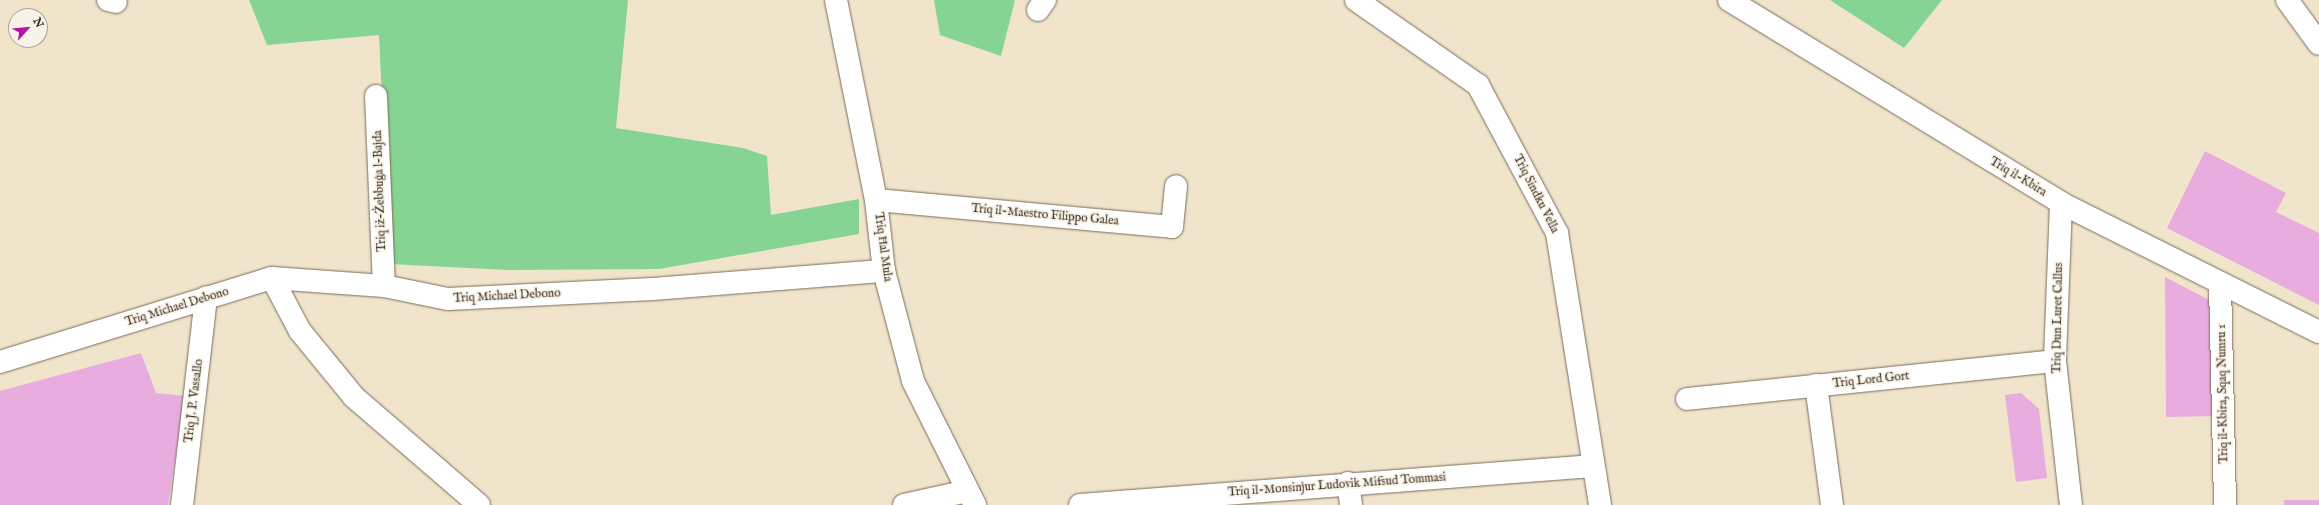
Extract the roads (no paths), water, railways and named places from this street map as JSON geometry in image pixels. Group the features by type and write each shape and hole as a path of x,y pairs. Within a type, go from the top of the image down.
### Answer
{"street":[{"name":"Triq Ħal Mula","path":"836,0 876,200 884,270 913,381 971,498"},
{"name":"Triq Sindku Vella","path":"1356,0 1478,85 1557,233 1600,505"},
{"name":"Triq il-Kbira","path":"1729,0 2062,203 2319,332"},
{"path":"2287,0 2319,44"},
{"name":"Triq iż-Żebbuġa l-Bajda","path":"376,96 384,286"},
{"name":"Triq il-Maestro Filippo Galea","path":"876,200 1172,227 1176,186"},
{"name":"Triq Dun Luret Callus","path":"2062,203 2055,361 2071,505"},
{"name":"Triq Michael Debono","path":"0,362 206,297 272,278 384,286 448,300 653,289 884,270"},
{"path":"272,278 300,331 354,397 479,505"},
{"name":"Triq il-Kbira, Sqaq Numru 1","path":"2220,283 2225,505"},
{"name":"Triq J. P. Vassallo","path":"182,505 206,297"},
{"name":"Triq Lord Gort","path":"1687,399 2055,361"},
{"path":"1816,385 1832,505"},
{"name":"Triq il-Monsinjur Ludovik Mifsud Tommasi","path":"1080,505 1348,483 1593,466"},
{"path":"1348,483 1351,505"},
{"path":"904,505 971,498"}]}
